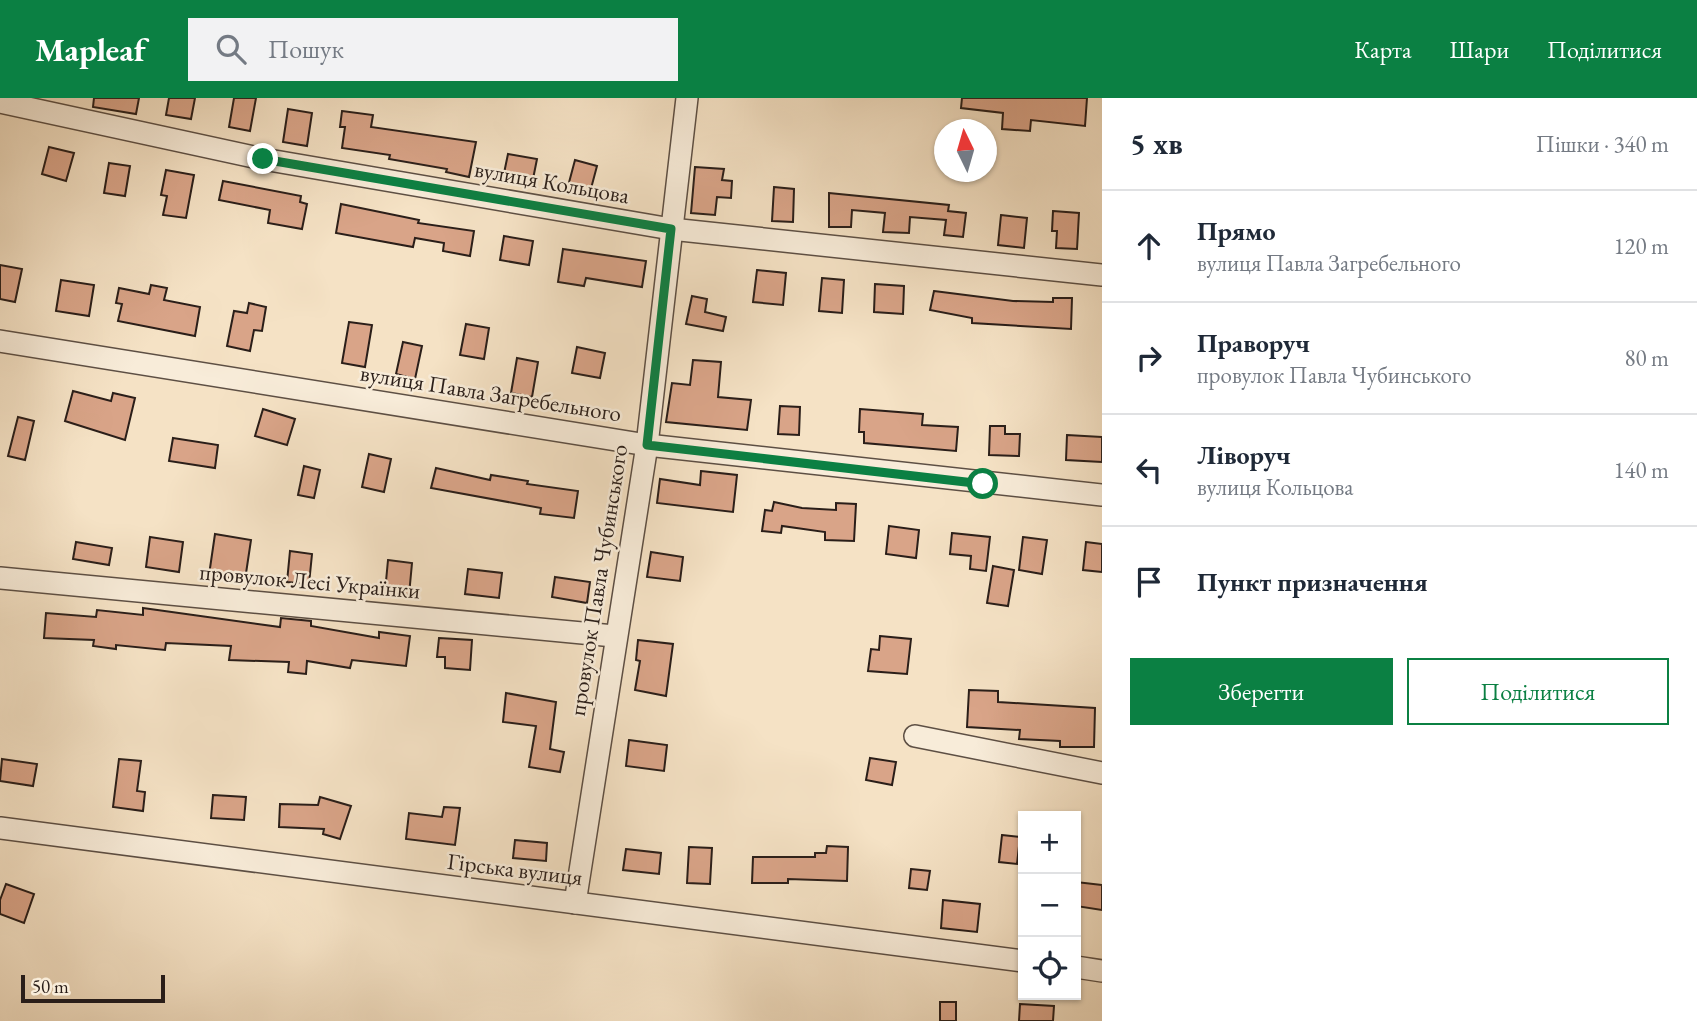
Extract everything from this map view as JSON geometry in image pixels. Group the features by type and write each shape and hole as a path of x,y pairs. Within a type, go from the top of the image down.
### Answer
{"street":[{"name":"провулок Павла Чубинського","path":"575,903 614,636 647,445 687,98"},
{"name":"вулиця Кольцова","path":"0,102 263,159 671,229 1102,275"},
{"name":"вулиця Павла Загребельного","path":"0,341 647,445 1102,495"},
{"name":"провулок Лесі Українки","path":"0,578 614,636"},
{"path":"915,736 1102,773"},
{"name":"Гірська вулиця","path":"0,828 1018,960"},
{"path":"1081,968 1102,971"}],"building":[{"path":"94,98 139,98 136,114 93,107"},
{"path":"169,98 195,98 191,119 166,115"},
{"path":"234,98 256,98 250,131 229,127"},
{"path":"962,98 1087,98 1085,126 1031,120 1030,131 1002,129 1003,113 961,108"},
{"path":"288,109 312,113 307,146 283,142"},
{"path":"342,111 373,115 371,127 476,142 469,177 446,172 447,169 389,159 390,155 342,148 345,127 340,127"},
{"path":"49,147 74,153 66,181 42,174"},
{"path":"508,154 537,159 532,184 503,178"},
{"path":"575,160 597,166 589,196 567,190"},
{"path":"109,163 130,166 125,196 104,193"},
{"path":"695,167 724,169 722,180 732,181 731,198 717,197 715,215 691,213"},
{"path":"166,170 194,175 186,218 163,215 167,196 161,195"},
{"path":"223,181 301,196 300,202 307,204 302,229 268,223 270,210 219,200"},
{"path":"774,187 794,189 793,222 772,221"},
{"path":"829,193 949,205 948,211 966,213 963,237 944,235 946,220 910,217 909,233 883,232 885,213 852,210 851,227 829,227"},
{"path":"341,204 419,220 418,223 474,231 470,256 443,251 444,243 415,238 413,247 336,233"},
{"path":"1053,211 1079,213 1077,249 1056,248 1057,231 1052,231"},
{"path":"1001,215 1027,218 1024,248 998,245"},
{"path":"504,236 533,241 529,265 500,260"},
{"path":"563,249 646,261 642,287 586,278 584,286 558,282"},
{"path":"0,265 22,269 15,302 0,299"},
{"path":"757,270 786,273 783,305 753,302"},
{"path":"822,278 844,280 842,313 819,311"},
{"path":"61,280 94,285 89,316 56,311"},
{"path":"875,284 904,286 903,314 874,312"},
{"path":"151,285 167,288 164,300 200,307 195,336 118,321 122,304 116,303 119,288 149,294"},
{"path":"934,291 1013,301 1053,302 1053,298 1072,298 1071,329 972,323 972,318 930,310"},
{"path":"692,296 707,299 705,312 726,317 723,331 686,324"},
{"path":"249,303 266,307 262,331 254,330 250,351 227,346 234,311 247,313"},
{"path":"349,322 372,325 365,367 342,363"},
{"path":"466,324 489,328 484,359 460,355"},
{"path":"403,342 422,346 415,379 396,374"},
{"path":"577,347 605,353 600,378 572,373"},
{"path":"517,358 538,362 532,397 511,393"},
{"path":"693,360 721,362 718,397 751,400 747,430 666,422 672,383 690,385"},
{"path":"73,391 111,401 113,393 135,398 125,440 65,421"},
{"path":"780,406 800,407 799,435 778,434"},
{"path":"263,409 295,419 287,445 255,436"},
{"path":"860,409 923,414 922,425 958,427 956,451 864,443 864,432 859,432"},
{"path":"18,417 34,421 25,460 8,456"},
{"path":"990,426 1005,426 1005,434 1020,434 1019,456 989,455"},
{"path":"1067,435 1102,437 1102,462 1066,460"},
{"path":"173,438 218,445 215,468 169,461"},
{"path":"369,454 391,459 384,492 362,487"},
{"path":"304,466 320,470 314,498 298,495"},
{"path":"436,468 490,480 491,475 528,481 527,484 578,491 574,518 540,514 541,508 431,488"},
{"path":"701,471 737,475 733,512 657,503 660,479 700,485"},
{"path":"774,502 802,508 836,510 836,503 856,504 854,541 825,540 825,532 782,526 781,533 762,531 765,510 772,511"},
{"path":"889,526 919,530 916,558 886,554"},
{"path":"952,533 990,537 986,571 970,569 971,556 950,554"},
{"path":"215,534 251,540 245,580 209,575"},
{"path":"150,537 183,542 179,572 146,567"},
{"path":"1023,537 1047,540 1042,574 1019,570"},
{"path":"76,542 112,548 109,565 73,559"},
{"path":"1086,542 1102,544 1102,572 1083,570"},
{"path":"290,551 312,554 309,584 287,582"},
{"path":"651,552 683,557 680,581 647,577"},
{"path":"388,560 412,563 409,595 385,592"},
{"path":"993,566 1014,570 1008,606 987,603"},
{"path":"468,569 502,573 499,598 465,594"},
{"path":"555,577 590,582 587,603 552,597"},
{"path":"143,608 280,627 281,618 311,621 311,626 379,638 379,632 410,636 406,666 352,660 350,668 307,661 306,674 288,672 289,662 229,660 231,646 166,643 165,650 116,645 116,649 93,646 94,640 44,638 46,613 96,617 97,610 143,615"},
{"path":"880,636 911,639 907,674 868,671 871,649 879,650"},
{"path":"439,638 472,640 470,670 445,668 445,657 437,657"},
{"path":"638,640 673,644 666,696 635,690 640,661 636,660"},
{"path":"969,690 998,691 998,702 1095,708 1094,747 1060,747 1060,741 1019,739 1020,730 967,727"},
{"path":"506,693 556,702 550,749 564,752 560,772 529,767 536,726 503,722"},
{"path":"629,740 667,745 664,771 626,766"},
{"path":"870,758 896,762 892,785 866,780"},
{"path":"2,759 37,764 33,786 0,781"},
{"path":"119,759 141,761 137,791 145,792 143,811 113,807"},
{"path":"213,795 246,797 244,820 211,818"},
{"path":"320,797 351,806 340,839 323,834 324,829 279,827 280,804 318,805"},
{"path":"444,807 460,808 455,845 406,839 409,813 442,817"},
{"path":"1002,835 1018,837 1017,864 999,862"},
{"path":"515,840 547,843 546,861 513,858"},
{"path":"827,846 848,847 847,881 788,879 788,883 752,883 753,857 815,857 815,853 826,853"},
{"path":"689,847 712,848 710,884 687,883"},
{"path":"626,849 661,853 659,874 623,870"},
{"path":"911,869 930,871 927,890 909,888"},
{"path":"1081,883 1102,885 1102,910 1081,907"},
{"path":"6,884 34,894 24,923 0,914 0,900"},
{"path":"943,900 980,904 977,932 941,928"},
{"path":"940,1002 956,1002 956,1021 940,1021"},
{"path":"1020,1004 1054,1006 1053,1021 1019,1021"}],"route":[{"path":"263,159 671,229 647,445 983,484"}]}
